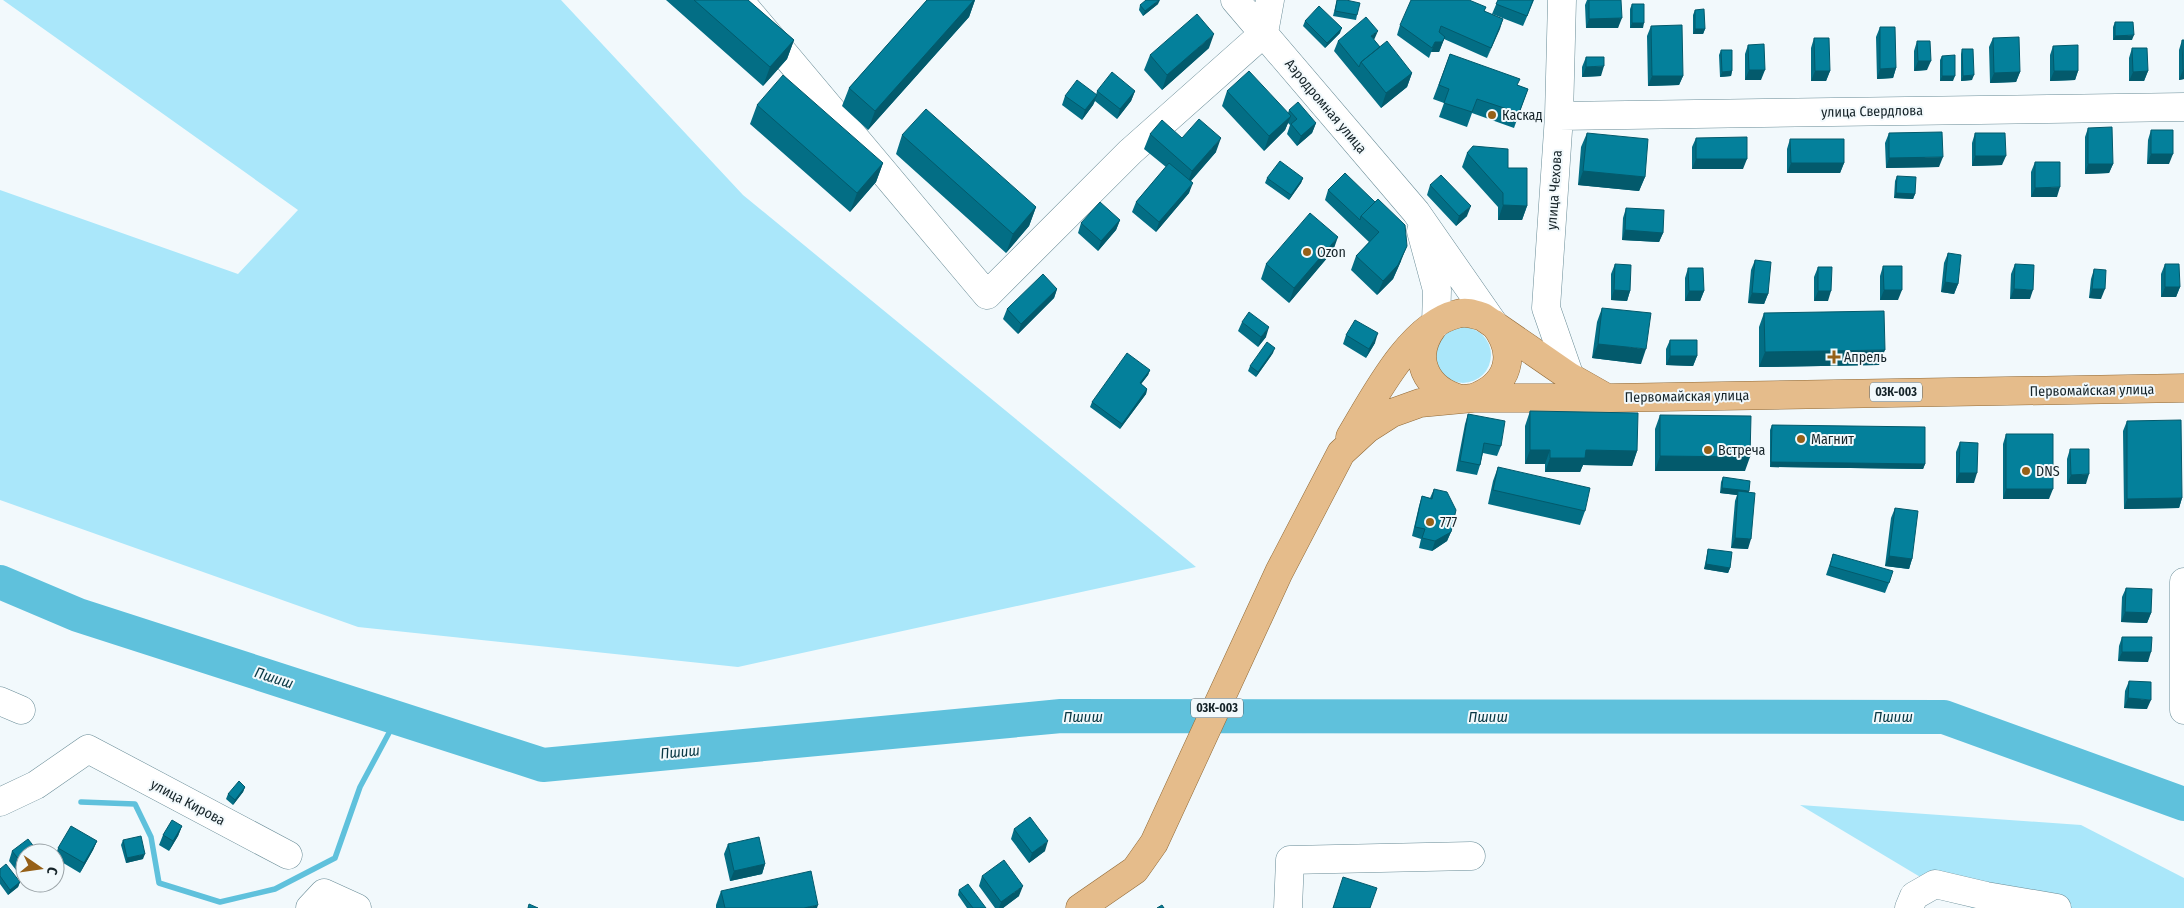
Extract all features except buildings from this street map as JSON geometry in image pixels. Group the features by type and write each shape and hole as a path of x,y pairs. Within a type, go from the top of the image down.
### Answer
{"main road":[{"name":"03К-003","path":"1341,453 1394,364 1415,341 1436,324 1446,317 1458,313 1471,313 1483,317 1570,377 1608,398"},
{"path":"1436,324 1428,336 1423,349 1425,370 1436,388 1447,395 1467,398 1486,394 1504,374 1508,361 1507,347 1502,334 1494,324"},
{"name":"Первомайская улица","path":"1080,908 1135,870 1154,843 1279,572 1341,453 1367,429 1392,413 1420,403 1467,398 1608,398 2184,388"}],"street":[{"path":"739,0 987,295 1130,152 1264,32 1270,0"},
{"name":"Аэродромная улица","path":"1235,0 1416,212 1494,324"},
{"name":"улица Чехова","path":"1562,0 1559,116 1546,308 1570,377"},
{"name":"улица Свердлова","path":"1559,116 2184,107"},
{"name":"Аэродромная улица","path":"1416,212 1437,290 1436,324"},
{"path":"2184,582 2184,710"},
{"name":"улица Кирова","path":"0,802 36,785 88,749 288,855"},
{"path":"1288,908 1290,860 1471,856"},
{"path":"1909,908 1914,896 1935,884 1986,896 2056,908"},
{"path":"317,900 357,908"}],"shaded area":[{"path":"3,0 561,0 743,195 1196,567 738,667 358,627 0,500 0,190 238,274 298,210"},
{"path":"1457,327 1469,327 1479,331 1487,339 1491,355 1487,371 1479,379 1469,383 1457,383 1447,379 1439,371 1435,361 1435,349 1439,339 1447,331"},
{"path":"1800,805 2081,825 2184,878 2184,908 1972,908"}],"waterway":[{"name":"Пшиш","path":"0,582 78,615 543,765 1061,716 1944,717 2184,804"},
{"path":"81,802 135,804 151,837 159,883 220,902 275,889 335,858 360,787 397,718"}],"place":[{"name":"Каскад","path":"1492,115"},
{"name":"Ozon","path":"1307,252"},
{"name":"Апрель","path":"1834,357"},
{"name":"Магнит","path":"1801,439"},
{"name":"Встреча","path":"1708,450"},
{"name":"DNS","path":"2026,471"},
{"name":"777","path":"1430,522"}]}
